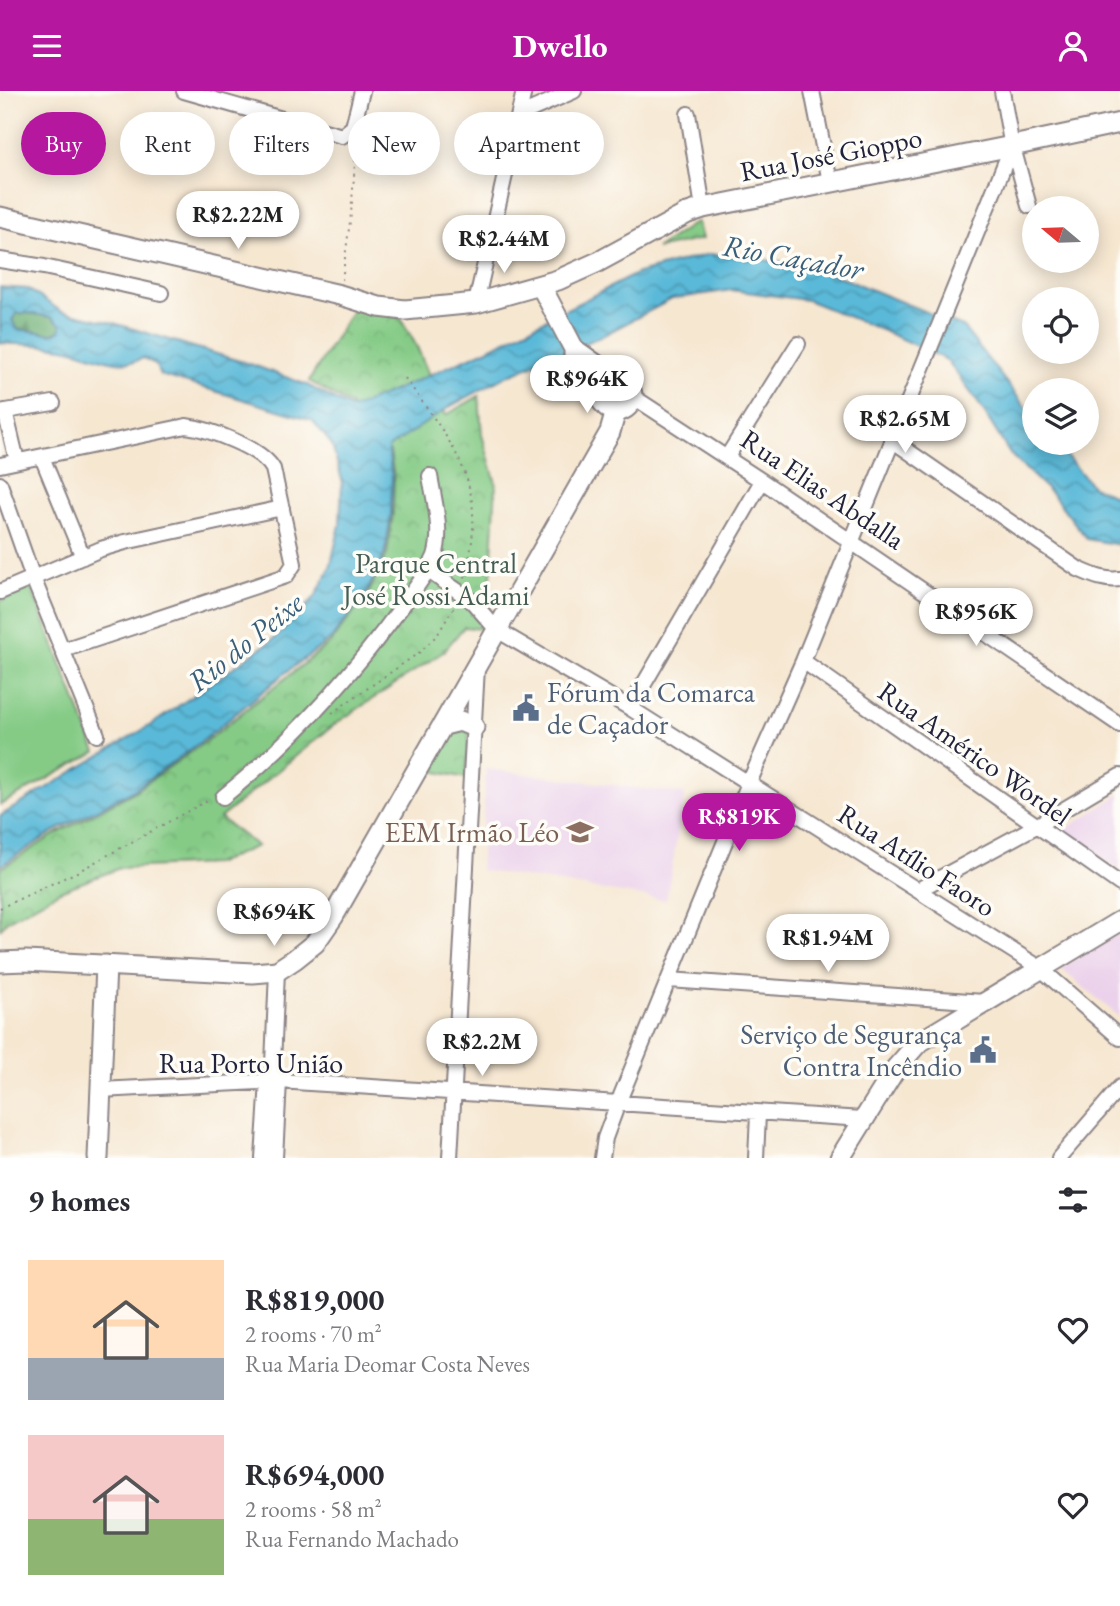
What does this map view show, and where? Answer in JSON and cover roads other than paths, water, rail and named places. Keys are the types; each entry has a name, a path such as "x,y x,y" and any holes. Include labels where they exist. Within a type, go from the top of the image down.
{"main road":[{"name":"Rua José Gioppo","path":"0,217 340,295 379,307 405,310 476,303 541,286 598,262 688,213 703,208 1120,123"},
{"path":"541,286 573,348 574,356 610,407"},
{"path":"573,348 630,387 632,396 629,405 610,407"},
{"path":"0,962 26,961 253,973 277,971 315,943 333,917 444,725 610,432 610,407 602,394 606,385 618,380"},
{"path":"444,725 460,721 474,727"},
{"path":"840,1158 906,1053 984,1002 1120,921"},
{"path":"98,1158 106,965"}],"street":[{"path":"184,91 238,98 345,134 353,127 362,91"},
{"path":"520,112 524,91"},
{"path":"526,112 574,91"},
{"path":"812,91 830,182"},
{"path":"1002,91 1012,147 1026,196"},
{"path":"688,114 703,208"},
{"path":"602,1158 605,1138 618,1103 749,783 803,661 1012,147"},
{"path":"476,303 505,175"},
{"path":"0,260 161,293"},
{"path":"727,457 798,344"},
{"name":"Rua Elias Abdalla","path":"632,396 727,457 1120,725"},
{"path":"17,461 2,412 53,403"},
{"path":"0,465 186,426 202,428 260,454 273,468 295,564 286,576 63,650"},
{"path":"892,440 1078,569 1096,577 1120,579"},
{"path":"42,457 83,557"},
{"path":"217,798 281,746 351,670 393,619 427,570 435,557 438,534 430,476"},
{"path":"630,708 762,481"},
{"path":"0,484 33,578 97,735"},
{"path":"0,592 125,542 282,508"},
{"name":"Rua Atílio Faoro","path":"427,570 479,608 497,630 630,708 1040,968 1120,1038"},
{"name":"Rua Américo Wordel","path":"803,661 1120,884"},
{"path":"450,1158 477,665"},
{"path":"918,890 1036,826 1120,776"},
{"path":"275,1158 273,1064 277,971"},
{"path":"669,980 984,1002"},
{"path":"263,1158 273,1081"},
{"name":"Rua Porto União","path":"100,1090 273,1081 863,1119"},
{"path":"1059,1158 1120,1087"},
{"path":"756,1158 758,1114"}],"water":[{"path":"709,254 811,265 963,327 1022,403 1022,455 1065,455 1093,487 1120,498 1120,545 1087,539 1053,495 1010,454 947,360 807,300 731,290 672,299 602,336 504,377 451,406 388,448 392,478 391,515 385,553 368,590 331,639 205,739 134,790 53,832 0,866 0,816 154,723 278,636 315,597 330,568 340,525 342,480 332,445 312,420 160,375 155,364 143,358 126,363 64,348 0,343 0,287 28,289 61,311 114,323 253,365 307,385 352,409 486,350 638,273","holes":["28,313 51,317 60,324 61,330 53,334 17,329 12,320 16,314"]}],"place":[{"name":"Fórum da Comarca de Caçador","path":"526,708"},
{"name":"EEM Irmão Léo","path":"580,832"},
{"name":"Serviço de Segurança Contra Incêndio","path":"983,1050"}],"water label":[{"name":"Rio Caçador","path":"793,257"},
{"name":"Rio do Peixe","path":"245,642"}],"park label":[{"name":"Parque Central José Rossi Adami","path":"436,579"}]}
